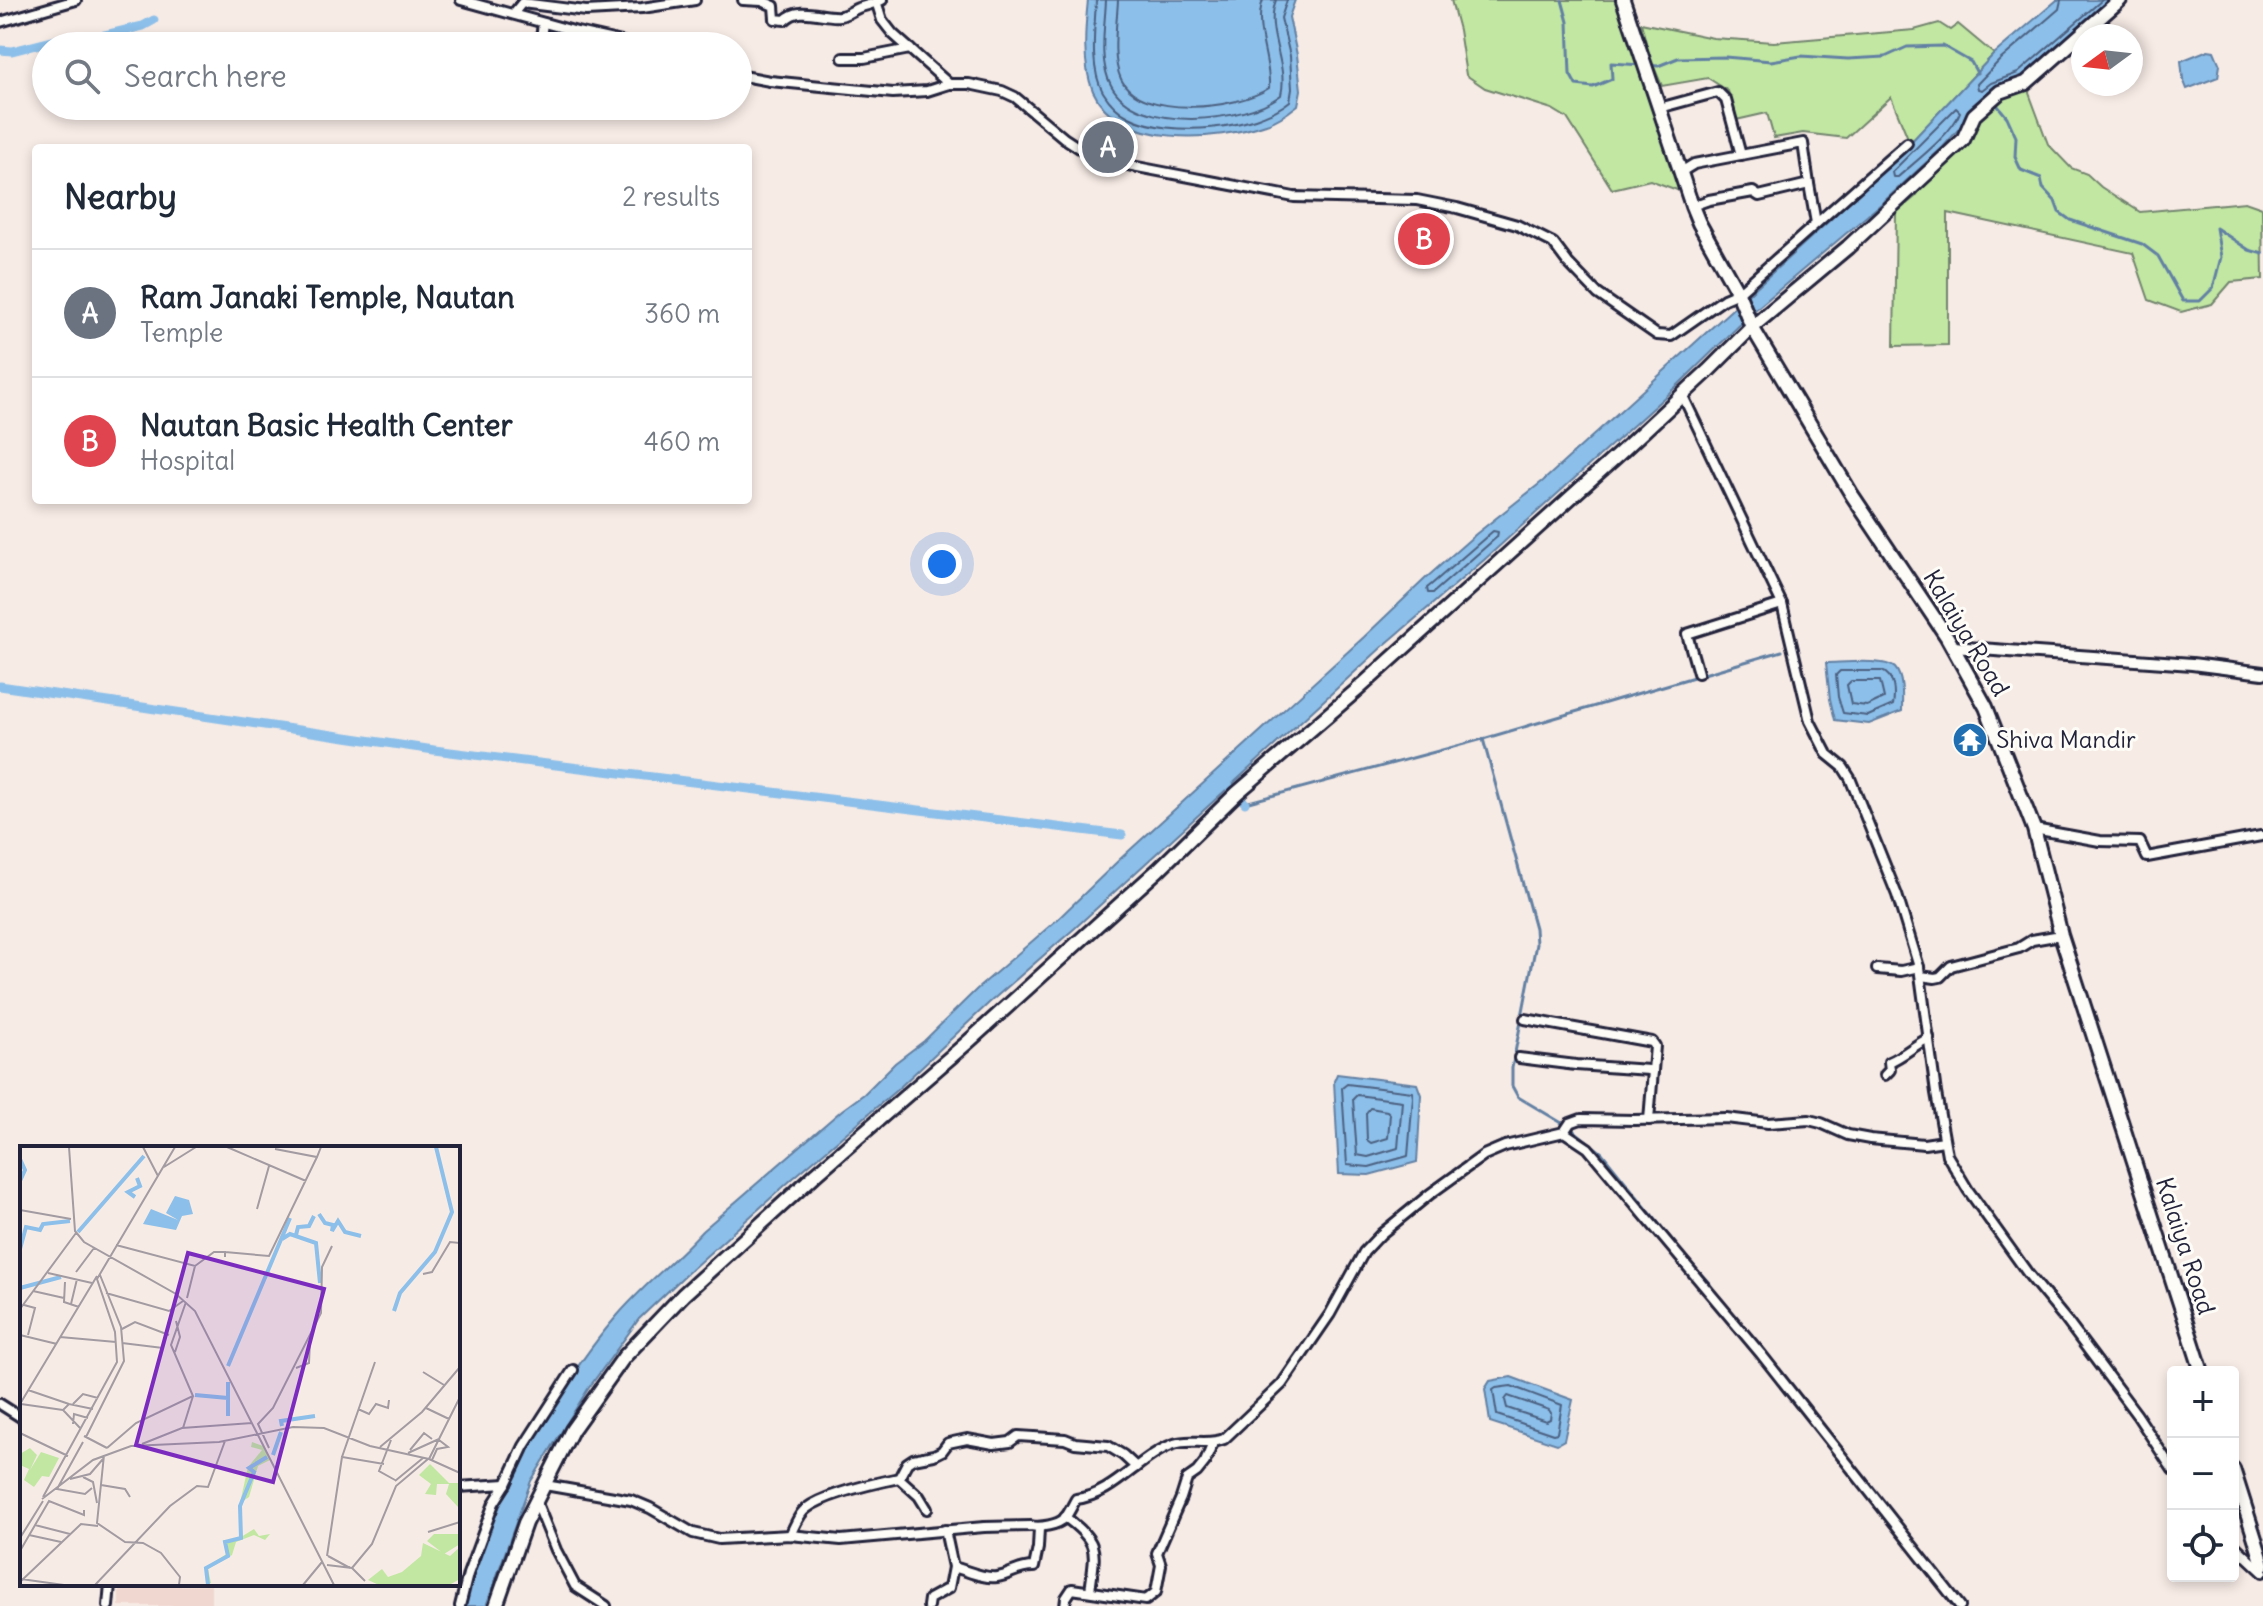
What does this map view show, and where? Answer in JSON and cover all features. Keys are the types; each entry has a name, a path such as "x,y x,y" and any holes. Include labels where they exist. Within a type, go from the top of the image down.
{"main road":[{"name":"Kalaiya Road","path":"1623,0 1699,223 1751,322 1852,495 1953,647 1986,707 2034,829 2061,935 2200,1366"},
{"path":"496,1606 525,1523 572,1430 624,1357 683,1295 817,1173 935,1072 1158,870 1237,793 1391,659 1682,394 1751,322 1848,247 1963,140 1974,115 2000,92 2026,83 2120,0"},
{"path":"2239,1488 2263,1564"}],"street":[{"path":"0,22 76,0"},
{"path":"461,0 581,32"},
{"path":"513,14 522,3 530,2 586,11 642,8 695,0"},
{"path":"743,0 762,1 774,6 775,19 785,20 789,16 811,12 845,16 874,2 893,34 949,84"},
{"path":"542,32 543,23"},
{"path":"843,58 864,58 910,49"},
{"path":"752,78 893,93 969,84 1015,97 1064,138 1101,160 1294,197 1417,200 1457,208 1517,225 1553,243 1598,294 1657,335 1671,336 1724,299 1738,293 1907,143"},
{"path":"1659,108 1718,92 1726,100 1741,155"},
{"path":"1681,172 1694,164 1803,143 1816,223"},
{"path":"1692,206 1733,195 1753,192 1759,196 1809,184"},
{"path":"1682,394 1782,604 1810,721 1827,754 1843,767 1850,778 1897,895 1920,972 1947,1155 1968,1190 2029,1275 2137,1415 2167,1461"},
{"path":"1698,673 1687,634 1782,604"},
{"path":"1953,647 2192,664 2263,673"},
{"path":"2034,829 2100,841 2140,842 2147,857 2261,836"},
{"path":"1877,969 1920,972 1935,978 1951,966 2019,948 2032,940 2061,935"},
{"path":"1525,1019 1652,1042 1655,1046 1649,1120"},
{"path":"1885,1075 1890,1070 1889,1062 1902,1057 1913,1046 1929,1038"},
{"path":"1519,1058 1653,1072"},
{"path":"545,1485 631,1500 693,1533 719,1539 790,1535 841,1540 945,1530 1039,1528 1065,1517 1076,1499 1092,1497 1177,1443 1213,1443 1224,1439 1282,1384 1330,1314 1364,1252 1381,1234 1484,1155 1505,1146 1566,1128 1581,1119 1726,1118 1768,1123 1809,1120 1848,1135 1870,1139 1924,1144 1944,1141"},
{"path":"1566,1128 1588,1148 1761,1354 1960,1606"},
{"path":"460,1606 494,1503 524,1446 573,1370"},
{"path":"0,1404 20,1417"},
{"path":"899,1478 907,1463 934,1455 948,1443 967,1439 994,1444 1010,1442 1018,1436 1108,1446 1136,1467"},
{"path":"1065,1606 1072,1589 1090,1591 1121,1602 1146,1600 1156,1592 1161,1565 1157,1553 1161,1540 1187,1479 1205,1462 1213,1443"},
{"path":"790,1535 804,1509 818,1501 899,1478"},
{"path":"899,1478 919,1496 927,1509"},
{"path":"460,1487 506,1484"},
{"path":"536,1501 575,1586 606,1606"},
{"path":"1065,1517 1081,1529 1093,1544 1090,1591"},
{"path":"953,1567 987,1578 1034,1567 1039,1528"},
{"path":"928,1606 929,1599 949,1588 953,1567 945,1530"},
{"path":"2239,1550 2263,1572"},
{"path":"108,1606 110,1586"}],"shaded area":[{"path":"119,1586 211,1586 211,1606 119,1606"}],"green space":[{"path":"1451,0 1615,0 1680,191 1650,180 1612,189 1567,118 1552,109 1485,88 1466,75"},
{"path":"1641,23 1713,38 1774,42 1914,30 1939,23 1950,30 1958,24 1994,54 1910,143 1891,97 1846,138 1803,133 1774,138 1767,113 1736,120 1728,91 1708,78 1662,86 1650,58"},
{"path":"2031,83 2029,93 2048,144 2071,168 2087,174 2101,187 2140,212 2245,202 2262,208 2263,279 2231,282 2212,304 2181,312 2149,300 2133,253 1948,213 1948,345 1894,346 1896,213 1916,196 1930,175 1964,146 1983,111 1998,99"}],"water":[{"path":"1088,0 1295,0 1289,17 1301,90 1298,105 1270,123 1222,134 1171,136 1124,123 1106,110 1090,81 1085,46"},
{"path":"2057,0 2114,0 2087,24 2071,24 2071,38 2023,80 1969,113 1943,147 1881,204 1755,310 1679,384 1484,560 1381,648 900,1087 791,1180 639,1319 588,1389 531,1481 486,1606 464,1606 489,1531 529,1447 579,1365 637,1295 702,1231 924,1041 1426,578 1543,481 1829,221 1910,143 1994,54"},
{"path":"2208,50 2214,51 2220,65 2218,77 2187,89 2181,61"},
{"path":"1873,662 1895,668 1901,683 1902,711 1869,724 1835,720 1826,663"},
{"path":"1337,1074 1417,1084 1421,1095 1417,1162 1369,1175 1339,1174 1334,1081"},
{"path":"1511,1377 1573,1400 1564,1440 1557,1444 1490,1422 1485,1389 1490,1381"}],"waterway":[{"path":"1562,0 1568,22 1570,74 1576,85 1593,87 1612,79 1611,63 1641,65"},
{"path":"118,32 154,20"},
{"path":"0,50 12,51 32,46"},
{"path":"1648,65 1658,66 1678,58 1725,57 1771,61 1801,56 1848,59 1885,57 1907,47 1943,46 1971,62 1977,73"},
{"path":"1993,100 2007,117 2016,137 2015,157 2021,170 2041,178 2043,188 2055,201 2059,212 2070,220 2142,244 2158,256 2183,301 2200,301 2213,288 2221,257 2216,228 2249,250 2263,254"},
{"path":"1245,803 1483,739 1782,651"},
{"path":"0,686 434,750 1122,835"},
{"path":"1483,739 1535,928 1536,944 1512,1068 1512,1086 1518,1097 1572,1129 1602,1153 1710,1284"},
{"path":"1225,783 1245,803"}],"place":[{"name":"Ram Janaki Temple, Nautan","path":"1108,147"},
{"name":"Nautan Basic Health Center","path":"1424,239"},
{"name":"Shiva Mandir","path":"1970,740"}]}
